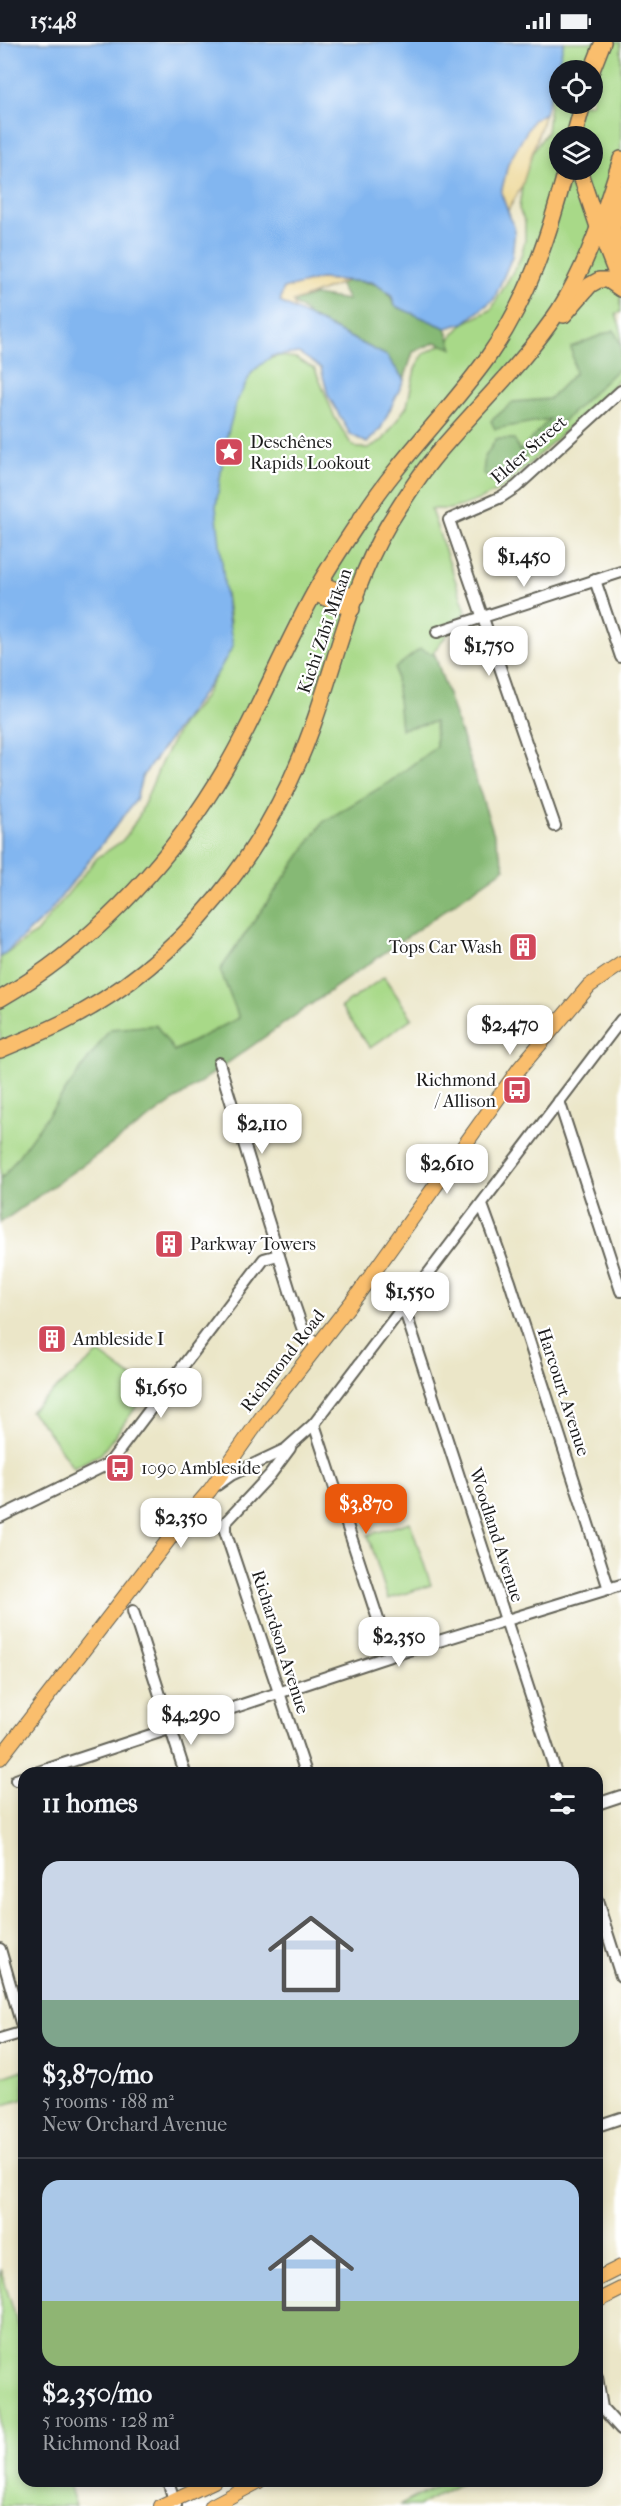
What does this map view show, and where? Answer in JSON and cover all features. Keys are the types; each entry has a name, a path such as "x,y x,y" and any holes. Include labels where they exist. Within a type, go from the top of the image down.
{"highway":[{"path":"596,60 603,42"},
{"name":"Kichi Zībī Mīkan","path":"0,1050 63,1023 124,985 176,941 224,891 256,845 292,778 354,604 380,540 408,493 436,455 525,356 561,306 598,227 621,159"},
{"name":"Kichi Zībī Mīkan","path":"0,999 78,944 124,901 175,844 218,782 317,588 388,478 479,369 509,324 544,248 563,180"},
{"path":"582,180 621,288"},
{"path":"621,193 614,220 613,236 621,280"},
{"path":"525,356 590,285 599,280 608,280 621,288"},
{"path":"317,588 326,586 354,604"}],"main road":[{"name":"Richmond Road","path":"0,1758 180,1525 210,1490 358,1294 519,1069 589,986 621,964"},
{"path":"603,2276 621,2267"},
{"path":"603,2298 621,2289"},
{"path":"170,2504 203,2487"},
{"path":"212,2506 248,2487"}],"street":[{"name":"Elder Street","path":"482,617 449,520 501,497 516,487 621,391"},
{"path":"437,633 621,572"},
{"path":"595,580 621,657"},
{"path":"482,617 555,826"},
{"path":"210,1490 231,1474 286,1449 314,1424 621,1020"},
{"path":"219,1063 303,1330 317,1346"},
{"path":"559,1101 621,1291"},
{"name":"Harcourt Avenue","path":"482,1205 510,1282 609,1589"},
{"path":"0,1517 111,1461 264,1259 278,1255"},
{"name":"Woodland Avenue","path":"404,1308 554,1767"},
{"path":"314,1424 390,1656"},
{"name":"Richardson Avenue","path":"296,1441 270,1476 225,1523 225,1531 304,1767"},
{"path":"69,1767 171,1729 390,1656 621,1585"},
{"path":"133,1611 183,1767"},
{"path":"603,1802 621,1796"},
{"path":"603,1920 621,1976"},
{"path":"0,1949 18,2011"},
{"path":"0,2039 18,2034"},
{"path":"603,2124 621,2118"},
{"path":"603,2408 621,2429"},
{"path":"169,2487 170,2504"}],"green space":[{"path":"563,42 621,42 621,312 616,314 621,329 621,378 508,484 488,496 465,505 431,510 466,611 434,651 436,747 388,783 239,1018 174,1051 0,1178 0,958 36,933 97,858 127,835 139,816 162,761 181,725 203,699 221,666 230,623 226,594 220,576 213,471 241,384 265,360 279,356 296,358 315,369 335,418 351,444 357,448 368,448 383,440 407,406 415,369 421,358 425,353 447,342 464,323 491,310 520,259 525,241 525,222 519,209 523,179 532,153 547,132 549,114 603,114 603,60 558,60"},
{"path":"347,281 376,285 387,292 395,306 446,328 453,349 436,342 413,352 404,380 387,356 311,317 293,302 314,295 348,300 339,284"},
{"path":"614,330 621,346 621,366 527,456 494,483 483,473 485,457 496,439 514,439 520,451 550,419 495,429 491,421 513,402 549,399 575,373 571,347"},
{"path":"420,649 435,655 505,868 0,1223 0,1178 4,1176 110,1029 156,1025 174,1051 239,1018 220,970 323,822 388,783 436,747 435,722 401,729 395,668"},
{"path":"384,977 412,1018 370,1048 341,1007"},
{"path":"99,1353 149,1390 101,1454 73,1468 45,1427 30,1411"},
{"path":"410,1522 431,1585 388,1599 368,1535"},
{"path":"18,2072 18,2101 0,2106 0,2078"},
{"path":"0,2268 18,2324 18,2487 70,2487 76,2506 0,2506"},
{"path":"435,2487 454,2487 418,2506 399,2506"}],"sand":[{"path":"545,113 522,186 507,212 501,193 508,163 533,120"},
{"path":"320,279 347,281 293,302 296,311 280,302 283,289"}],"water":[{"path":"0,42 564,42 559,60 549,60 549,98 545,113 533,120 508,164 501,193 515,230 512,257 494,299 464,323 446,328 395,306 391,294 372,282 320,279 283,289 280,302 387,356 404,380 381,428 367,443 350,434 328,395 321,368 299,353 272,356 252,372 236,403 225,444 216,507 233,646 218,672 142,777 136,800 47,915 0,958"}],"place":[{"name":"Deschênes Rapids Lookout","path":"229,452"},
{"name":"Tops Car Wash","path":"523,947"},
{"name":"Richmond / Allison","path":"517,1090"},
{"name":"Parkway Towers","path":"169,1244"},
{"name":"Ambleside I","path":"52,1339"},
{"name":"1090 Ambleside","path":"120,1468"}]}
